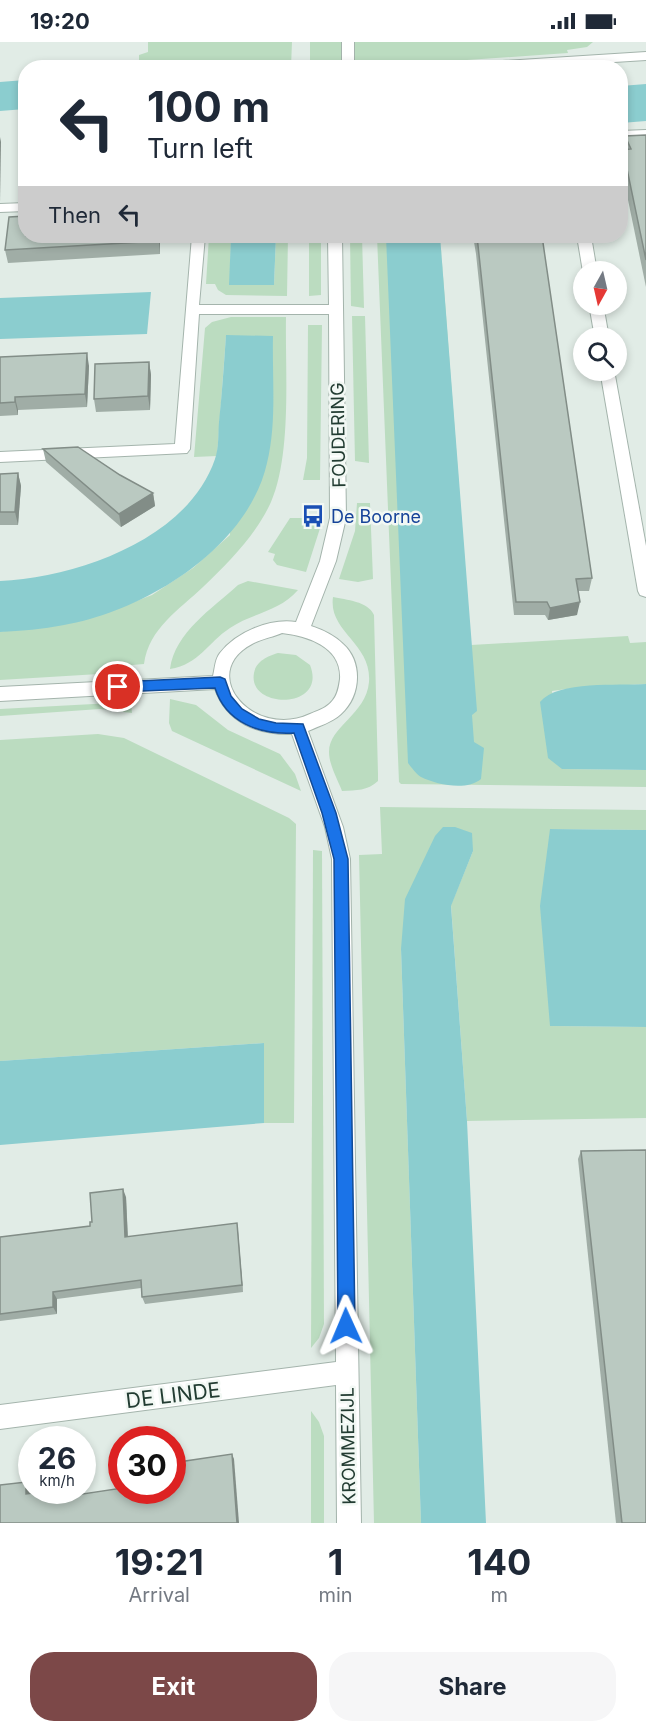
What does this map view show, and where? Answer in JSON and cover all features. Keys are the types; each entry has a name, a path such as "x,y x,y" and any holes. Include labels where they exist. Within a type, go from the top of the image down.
{"street":[{"path":"348,42 348,60"},
{"path":"613,42 620,57"},
{"path":"575,60 646,56"},
{"path":"628,135 646,134"},
{"path":"0,208 18,207"},
{"path":"0,457 182,449 197,243"},
{"name":"FOUDERING","path":"302,628 328,561 338,518 335,243"},
{"path":"585,243 588,261"},
{"path":"192,310 336,309"},
{"path":"609,381 646,591"},
{"path":"282,627 302,628 321,635 337,646 346,661 350,678 346,694 335,709 319,721 298,727 276,729 255,723 238,713 225,699 220,682 222,666 230,650 244,638 262,630 282,627"},
{"path":"0,694 220,682"},
{"name":"KROMMEZIJL","path":"298,727 334,827 341,859 349,1523"},
{"name":"DE LINDE","path":"0,1417 347,1372"}],"green space":[{"path":"148,42 292,42 291,60 139,60 139,55 148,52"},
{"path":"310,42 343,42 343,60 310,60"},
{"path":"353,42 593,42 587,47 567,50 568,53 468,60 353,60"},
{"path":"209,243 231,243 230,285 274,285 276,243 288,243 287,296 226,295 218,290 215,284 206,284"},
{"path":"309,243 321,243 321,295 309,296"},
{"path":"350,243 362,243 364,308 351,306"},
{"path":"377,243 403,243 466,645 441,243 471,645 628,636 630,643 646,642 646,684 552,691 562,769 646,770 646,787 401,784 399,782"},
{"path":"352,316 365,316 369,463 355,461"},
{"path":"231,317 286,317 286,411 282,460 271,502 258,526 222,568 166,621 152,640 144,664 132,665 132,672 0,680 0,632 110,611 152,595 193,568 230,535 226,336 217,456 194,457 205,328 212,322"},
{"path":"308,325 322,325 320,480 303,480 307,458"},
{"path":"357,503 370,503 373,579 358,582 339,579 355,531"},
{"path":"290,518 320,518 322,522 306,572 277,565 273,560 275,554 268,552"},
{"path":"248,581 298,590 274,608 230,628 189,663 170,669 173,656 187,632 206,612 238,585"},
{"path":"333,597 362,604 374,615 378,781 370,787 357,790 342,791 332,767 329,752 335,735 355,712 366,693 369,682 368,669 358,647 337,620 333,609"},
{"path":"278,653 296,655 310,665 312,680 308,690 298,697 286,700 273,699 262,694 255,685 254,673 257,665 267,657"},
{"path":"170,699 196,705 228,730 280,754 295,774 301,791 172,731 169,723"},
{"path":"131,702 132,713 100,709 0,716 0,709"},
{"path":"98,734 124,738 289,818 296,824 294,1123 264,1123 264,1043 0,1061 0,740"},
{"path":"380,807 646,810 646,830 550,829 550,1026 646,1027 646,1118 467,1121 451,905 473,851 401,949 421,1523 374,1523 359,855 382,854"},
{"path":"313,850 322,851 324,1324 319,1338 311,1348"},
{"path":"311,1411 319,1422 324,1436 324,1523 311,1523"}],"water":[{"path":"18,81 18,110 0,111 0,82"},
{"path":"646,84 646,121 628,122 628,85"},
{"path":"231,243 276,243 274,285 229,285"},
{"path":"386,243 441,243 477,711 472,715 474,742 484,748 481,779 468,785 452,786 428,780 417,774 408,763"},
{"path":"151,292 147,334 0,339 0,298"},
{"path":"226,335 273,336 273,416 270,448 256,494 239,522 216,548 189,571 127,606 95,618 64,625 0,632 0,581 63,572 95,562 127,548 156,532 181,511 201,487 217,450"},
{"path":"646,684 646,770 562,769 548,758 540,702 549,695 574,687"},
{"path":"443,827 455,827 472,833 473,851 451,906 467,1121 486,1523 421,1523 401,949 405,899 435,836"},
{"path":"550,829 646,830 646,1027 550,1026 540,906"},
{"path":"264,1043 264,1123 0,1145 0,1061"}],"building":[{"path":"646,135 646,260 628,174 628,149 631,149 628,136"},
{"path":"18,216 18,243 125,243 5,250 9,217"},
{"path":"478,243 543,243 592,578 576,579 580,602 550,608 547,602 516,602"},
{"path":"87,353 85,394 15,397 15,402 0,403 0,357"},
{"path":"149,362 148,396 94,399 95,364"},
{"path":"78,447 120,475 153,493 119,514 43,449"},
{"path":"18,473 15,512 0,512 0,474"},
{"path":"646,1150 646,1523 622,1523 581,1151"},
{"path":"123,1189 125,1237 237,1223 242,1285 142,1297 141,1280 53,1292 53,1307 0,1314 0,1237 90,1226 92,1222 90,1193"},
{"path":"232,1454 237,1523 0,1523 0,1485 18,1483 18,1504 96,1504 96,1492 108,1490 108,1504 186,1504 186,1461"}],"place":[{"name":"De Boorne","path":"313,516"}],"route":[{"path":"118,687 220,682 225,699 238,713 255,723 276,729 298,727 334,827 341,859 346,1326"}]}
